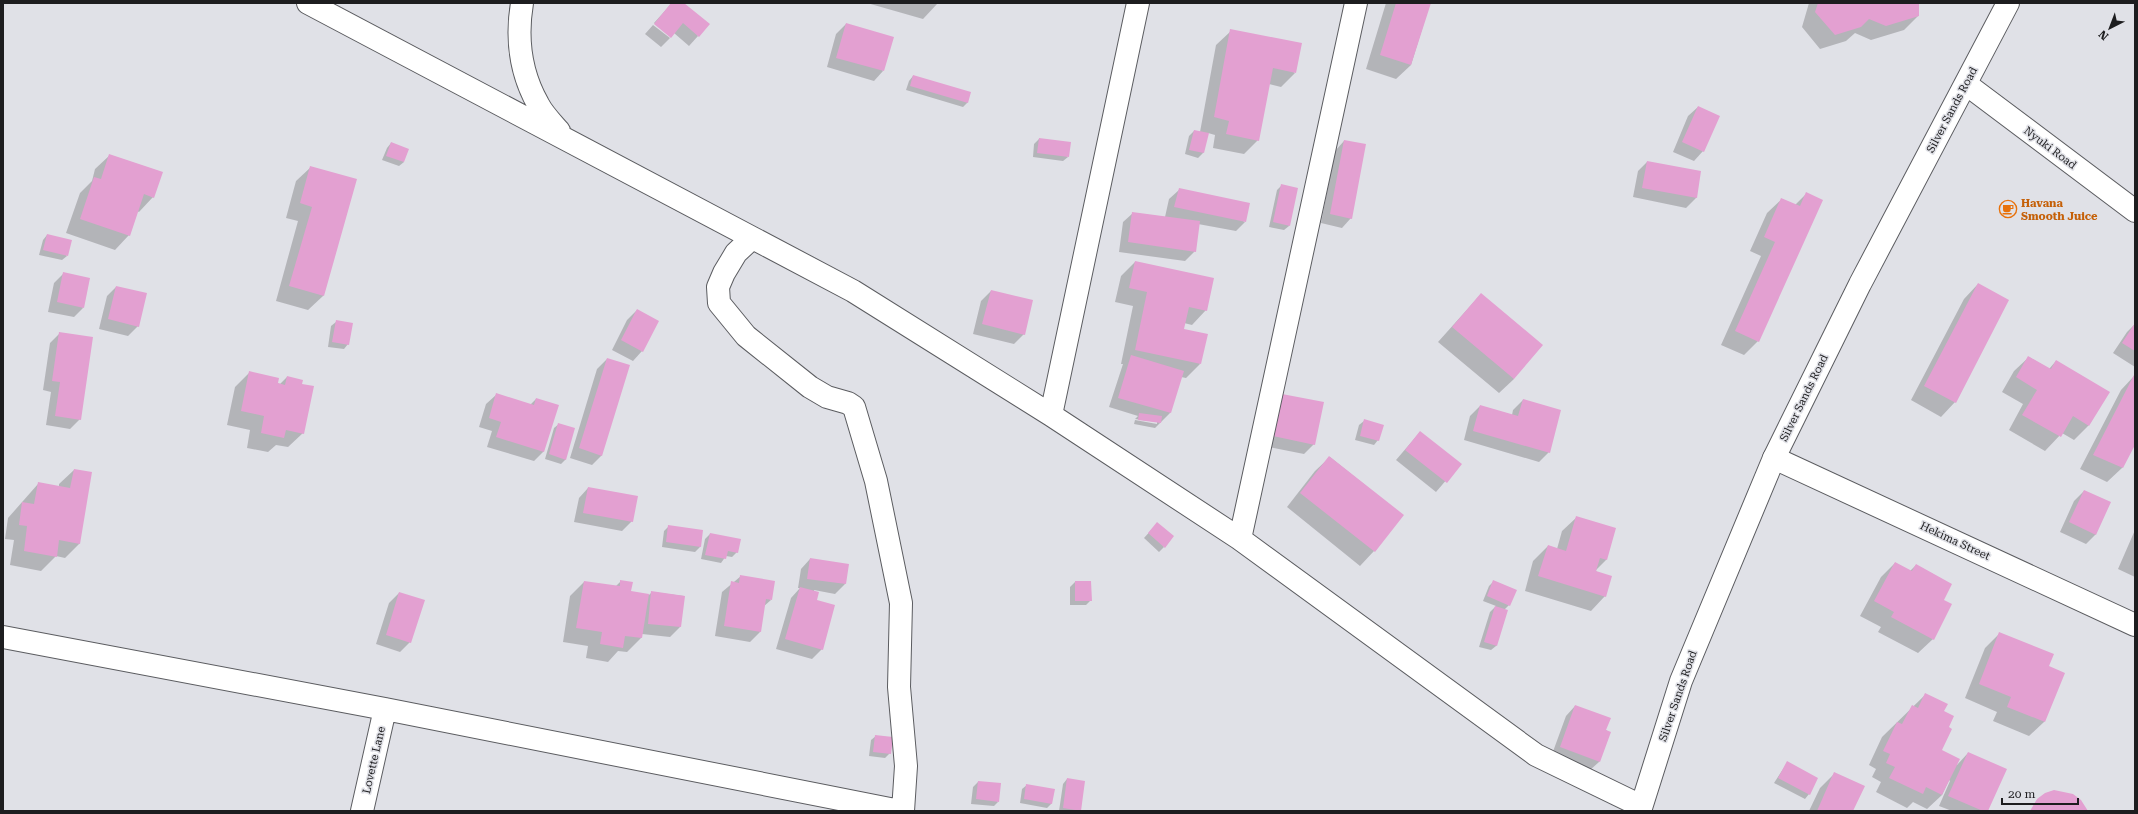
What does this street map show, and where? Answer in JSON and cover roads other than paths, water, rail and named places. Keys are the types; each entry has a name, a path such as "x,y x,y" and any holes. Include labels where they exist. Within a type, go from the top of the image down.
{"street":[{"path":"308,3 853,291 1051,415 1240,539 1536,755 1641,809"},
{"path":"522,3 518,28 523,68 538,105 563,137"},
{"path":"1051,415 1138,3"},
{"path":"1240,539 1356,3"},
{"name":"Silver Sands Road","path":"1641,809 1681,681 1774,458 1860,284 2008,3"},
{"name":"Nyuki Road","path":"1966,84 2135,211"},
{"path":"752,238 736,253 724,273 718,287 719,303 746,336 810,387 827,397 848,403 854,407 876,481 901,603 899,687 906,766 903,811"},
{"name":"Hekima Street","path":"1774,458 2135,625"},
{"path":"3,637 385,709 900,811"},
{"name":"Lovette Lane","path":"362,811 385,709"}],"place":[{"name":"Havana Smooth Juice","path":"2008,209"}]}
